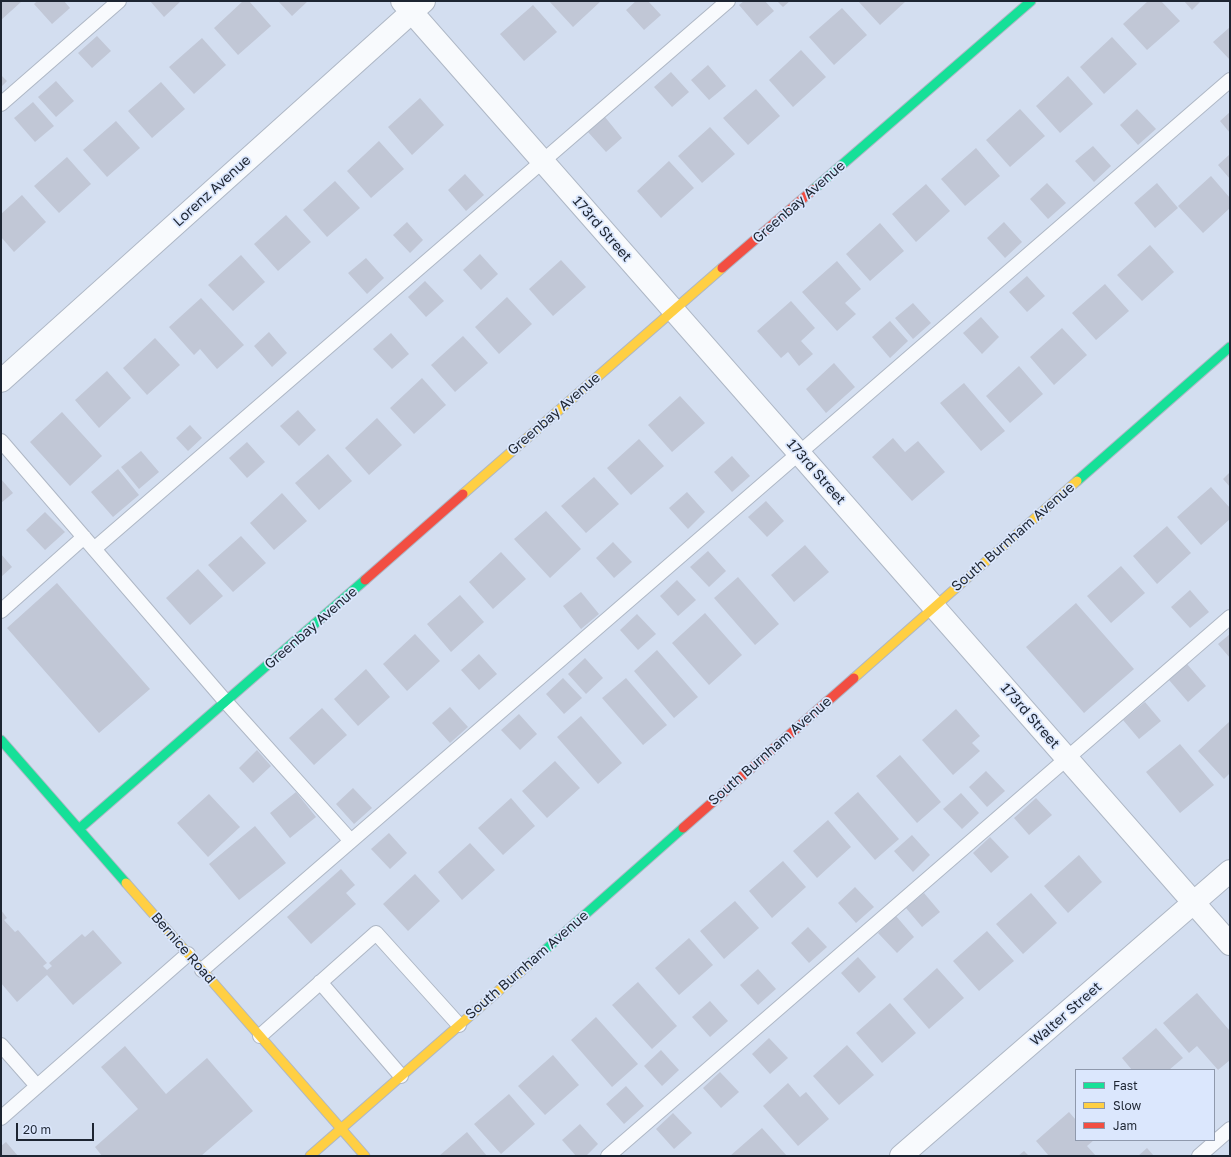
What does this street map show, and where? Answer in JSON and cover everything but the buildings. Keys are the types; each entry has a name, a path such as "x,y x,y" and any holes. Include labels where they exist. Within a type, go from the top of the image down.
{"street":[{"name":"Greenbay Avenue","path":"79,829 1031,1"},
{"name":"173rd Street","path":"413,5 543,162 1230,944"},
{"name":"Lorenz Avenue","path":"1,381 413,5"},
{"name":"South Burnham Avenue","path":"310,1156 1230,347"},
{"name":"Bernice Road","path":"1,740 365,1156"},
{"name":"Walter Street","path":"901,1156 1230,871"}],"lane":[{"path":"1,104 119,1"},
{"path":"94,549 728,1"},
{"path":"202,970 1230,80"},
{"path":"1,441 226,702 351,841"},
{"path":"1,611 84,538"},
{"path":"608,1156 623,1151 1230,617"},
{"path":"260,1036 376,934 459,1025"},
{"path":"1,1118 188,954"},
{"path":"320,982 401,1076"},
{"path":"1,1045 37,1086"},
{"path":"1200,1156 1230,1130"}],"traffic: fast":[{"path":"814,189 1031,1"},
{"path":"1077,481 1230,347"},
{"path":"79,829 365,580"},
{"path":"1,740 126,883"},
{"path":"528,965 683,828"}],"traffic: slow":[{"path":"463,494 722,268"},
{"path":"854,678 1077,481"},
{"path":"126,883 365,1156"},
{"path":"310,1156 528,965"}],"traffic: jam":[{"path":"722,268 814,189"},
{"path":"365,580 463,494"},
{"path":"683,828 854,678"}]}
